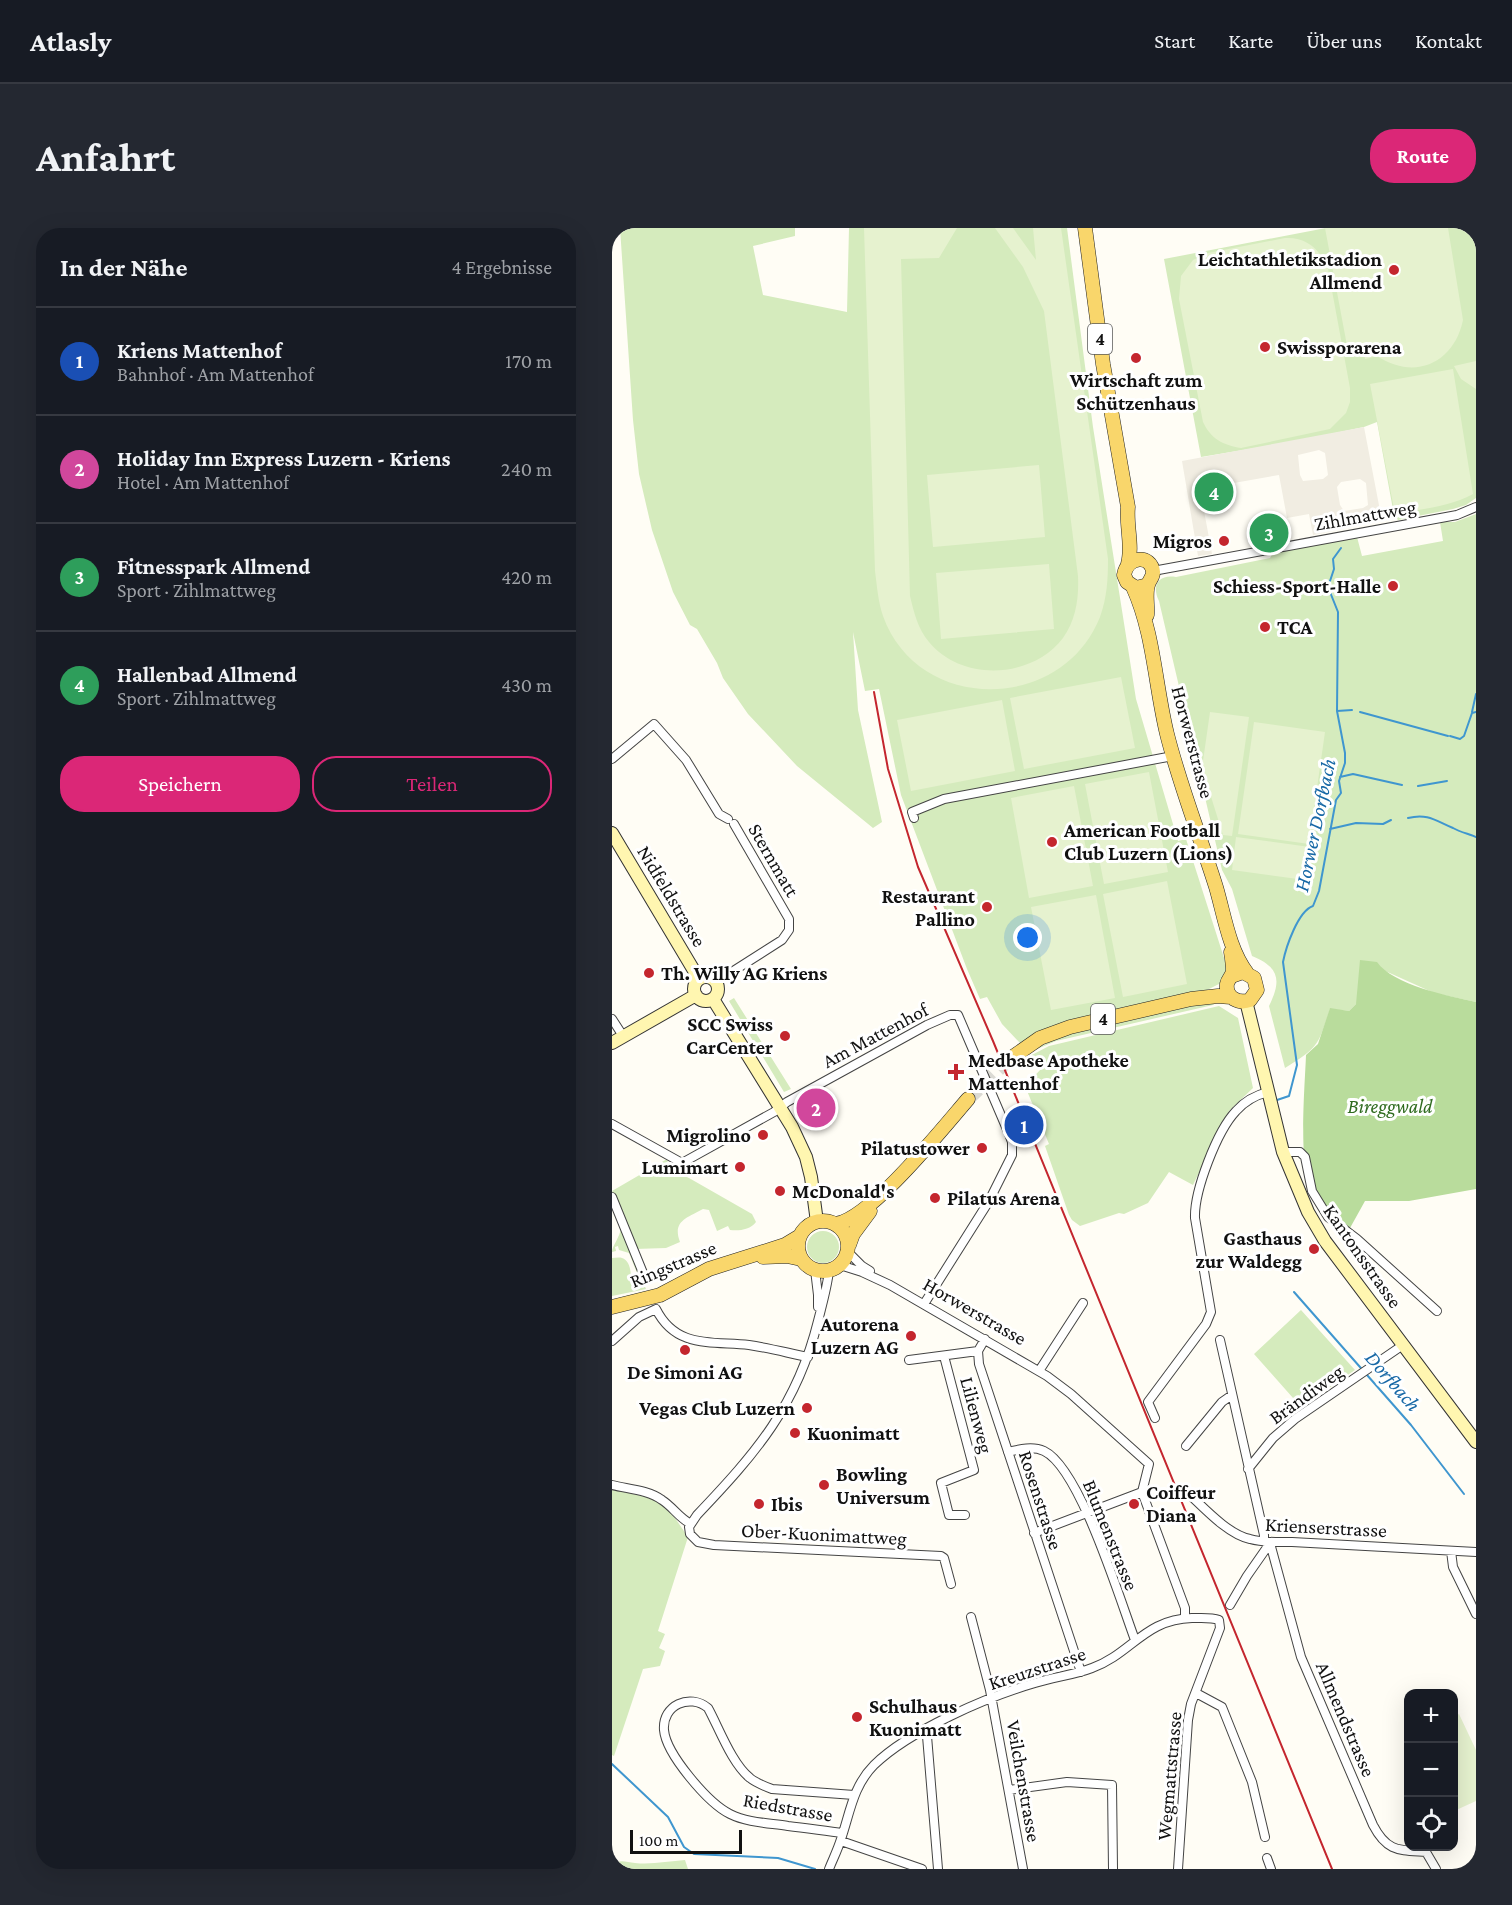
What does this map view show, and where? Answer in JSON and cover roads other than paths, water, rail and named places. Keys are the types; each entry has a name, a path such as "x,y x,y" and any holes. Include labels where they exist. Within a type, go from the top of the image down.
{"main road":[{"name":"4","path":"1085,228 1103,364 1128,507 1135,524 1139,549 1148,566"},
{"name":"4","path":"1128,507 1127,525 1131,549 1128,564"},
{"path":"1134,560 1148,566 1152,578 1148,585 1141,588 1133,587 1125,579 1124,571 1134,560"},
{"name":"Horwerstrasse","path":"1148,585 1147,622 1160,704 1173,756 1211,870 1230,938 1247,973"},
{"name":"Horwerstrasse","path":"1133,587 1147,622"},
{"name":"Horwerstrasse","path":"1230,938 1230,979"},
{"path":"1239,972 1247,973 1254,978 1257,985 1256,994 1246,1001 1238,1001 1231,997 1227,988 1230,979 1239,972"},
{"name":"4","path":"1191,999 1216,989 1230,979"},
{"name":"4","path":"1007,1060 1033,1042 1059,1030 1191,999 1231,997"},
{"path":"849,1248 845,1233 836,1224 826,1221 808,1226 800,1236 798,1250 801,1259 828,1269 849,1248 856,1229 878,1198 968,1099"},
{"path":"836,1224 853,1218 878,1198"},
{"name":"Ringstrasse","path":"612,1307 660,1295 709,1269 785,1245 800,1236"},
{"name":"Ringstrasse","path":"749,1256 787,1256 801,1259"}],"street":[{"name":"Zihlmattweg","path":"1148,566 1457,515 1476,507"},
{"name":"Sternmatt","path":"612,759 654,724 686,760 719,814 730,821 789,919 790,925 783,940 716,982"},
{"path":"914,818 912,812 944,799 1173,756"},
{"name":"Nidfeldstrasse","path":"612,833 699,980"},
{"path":"708,977 716,982 718,991 712,999 703,1000 696,995 694,987 699,980 708,977"},
{"path":"612,1019 617,1040 696,995"},
{"path":"712,999 792,1127 806,1157 817,1222"},
{"name":"Kantonsstrasse","path":"1246,1001 1283,1152 1308,1212 1325,1241 1476,1442"},
{"name":"Am Mattenhof","path":"779,1108 927,1025 958,1015 1013,1148 1012,1155 989,1201 924,1304"},
{"path":"1155,1418 1148,1402 1206,1324 1211,1312 1194,1206 1211,1155 1228,1120 1237,1110 1258,1095 1270,1100"},
{"path":"612,1124 682,1163 779,1108"},
{"path":"1283,1152 1300,1152 1305,1157 1312,1191 1328,1217 1357,1239 1437,1311"},
{"path":"612,1197 643,1274"},
{"name":"Horwerstrasse","path":"849,1248 862,1266 1039,1371 1071,1394 1149,1464 1142,1492"},
{"path":"816,1328 818,1294 828,1269"},
{"path":"612,1485 658,1497 668,1504 678,1516 691,1524 769,1433 789,1401 808,1357 828,1269"},
{"name":"Horwerstrasse","path":"828,1269 862,1272 890,1284"},
{"name":"Horwerstrasse","path":"1039,1371 1083,1303"},
{"path":"612,1341 644,1314 656,1309 670,1329 692,1340 755,1346 808,1357"},
{"path":"909,1360 978,1352 985,1339"},
{"name":"Allmendstrasse","path":"1220,1340 1264,1535 1301,1657 1373,1825 1385,1843 1403,1851 1426,1852 1436,1869"},
{"name":"Brändiweg","path":"1248,1469 1283,1429 1403,1345"},
{"name":"Rosenstrasse","path":"978,1352 1034,1533 1081,1672"},
{"name":"Lilienweg","path":"944,1356 974,1470 940,1483 950,1515 965,1515"},
{"path":"1186,1446 1222,1402 1232,1395"},
{"name":"Blumenstrasse","path":"1008,1452 1032,1448 1049,1454 1071,1480 1088,1513 1135,1640"},
{"path":"1034,1533 1142,1492 1185,1608 1185,1618"},
{"name":"Krienserstrasse","path":"1189,1494 1236,1534 1248,1539 1267,1542 1476,1552"},
{"name":"Ober-Kuonimattweg","path":"691,1524 690,1534 693,1539 705,1544 941,1556 944,1558 951,1584"},
{"path":"1230,1605 1267,1542"},
{"path":"1451,1551 1453,1568 1476,1614"},
{"name":"Veilchenstrasse","path":"971,1617 992,1699 1023,1869"},
{"name":"Kreuzstrasse","path":"829,1869 842,1837 854,1796 865,1775 896,1748 925,1730 992,1699 1031,1684 1081,1672 1105,1662 1160,1624 1185,1618 1219,1620"},
{"name":"Wegmattstrasse","path":"1178,1869 1188,1720 1220,1629 1219,1620"},
{"path":"1196,1693 1222,1707 1252,1782 1266,1837"},
{"name":"Riedstrasse","path":"842,1837 748,1820 731,1815 717,1806 702,1793 669,1745 664,1732 666,1717 675,1705 680,1703 694,1701 702,1703 708,1708 741,1768 759,1784 772,1789 854,1796"},
{"path":"925,1730 938,1869"},
{"path":"1009,1790 1067,1782 1112,1785 1113,1869"},
{"path":"842,1837 922,1869"},
{"path":"1268,1858 1271,1869"}],"waterway":[{"name":"Horwer Dorfbach","path":"1274,1101 1289,1096 1297,1065 1283,962 1298,922 1302,915 1313,906 1319,891 1336,800 1341,793 1339,781 1345,763 1337,711 1338,612 1328,587 1334,569 1333,559 1341,548"},
{"path":"1472,712 1476,694"},
{"name":"Horwer Dorfbach","path":"1337,711 1352,710"},
{"name":"Horwer Dorfbach","path":"1360,712 1448,736"},
{"name":"Horwer Dorfbach","path":"1450,736 1460,739 1464,736 1472,713 1476,712"},
{"path":"1340,777 1353,774 1402,785"},
{"path":"1418,786 1447,781"},
{"path":"1408,818 1421,816 1432,818 1476,837"},
{"path":"1330,829 1356,823 1383,824 1391,820"},
{"name":"Dorfbach","path":"1294,1292 1411,1425 1464,1494"},
{"path":"612,1764 668,1817 684,1847 694,1854 778,1858 815,1869"}],"tunnel":[{"path":"968,1099 1007,1061"}],"railway":[{"path":"874,692 888,769 918,867 993,1041 1332,1869"}],"place":[{"name":"Leichtathletikstadion Allmend","path":"1394,270"},
{"name":"Swissporarena","path":"1265,347"},
{"name":"Wirtschaft zum Schützenhaus","path":"1136,358"},
{"name":"Hallenbad Allmend","path":"1214,492"},
{"name":"Fitnesspark Allmend","path":"1269,533"},
{"name":"Migros","path":"1224,541"},
{"name":"Schiess-Sport-Halle","path":"1393,586"},
{"name":"TCA","path":"1265,627"},
{"name":"American Football Club Luzern (Lions)","path":"1052,842"},
{"name":"Restaurant Pallino","path":"987,907"},
{"name":"Th. Willy AG Kriens","path":"649,973"},
{"name":"SCC Swiss CarCenter","path":"785,1036"},
{"name":"Medbase Apotheke Mattenhof","path":"956,1072"},
{"name":"Holiday Inn Express Luzern - Kriens","path":"816,1108"},
{"name":"Kriens Mattenhof","path":"1024,1125"},
{"name":"Migrolino","path":"763,1135"},
{"name":"Pilatustower","path":"982,1148"},
{"name":"Lumimart","path":"740,1167"},
{"name":"McDonald's","path":"780,1191"},
{"name":"Pilatus Arena","path":"935,1198"},
{"name":"Gasthaus zur Waldegg","path":"1314,1249"},
{"name":"Autorena Luzern AG","path":"911,1336"},
{"name":"De Simoni AG","path":"685,1350"},
{"name":"Vegas Club Luzern","path":"807,1408"},
{"name":"Kuonimatt","path":"795,1433"},
{"name":"Bowling Universum","path":"824,1485"},
{"name":"Ibis","path":"759,1504"},
{"name":"Coiffeur Diana","path":"1134,1504"},
{"name":"Schulhaus Kuonimatt","path":"857,1717"}],"park label":[{"name":"Bireggwald","path":"1390,1106"}]}
